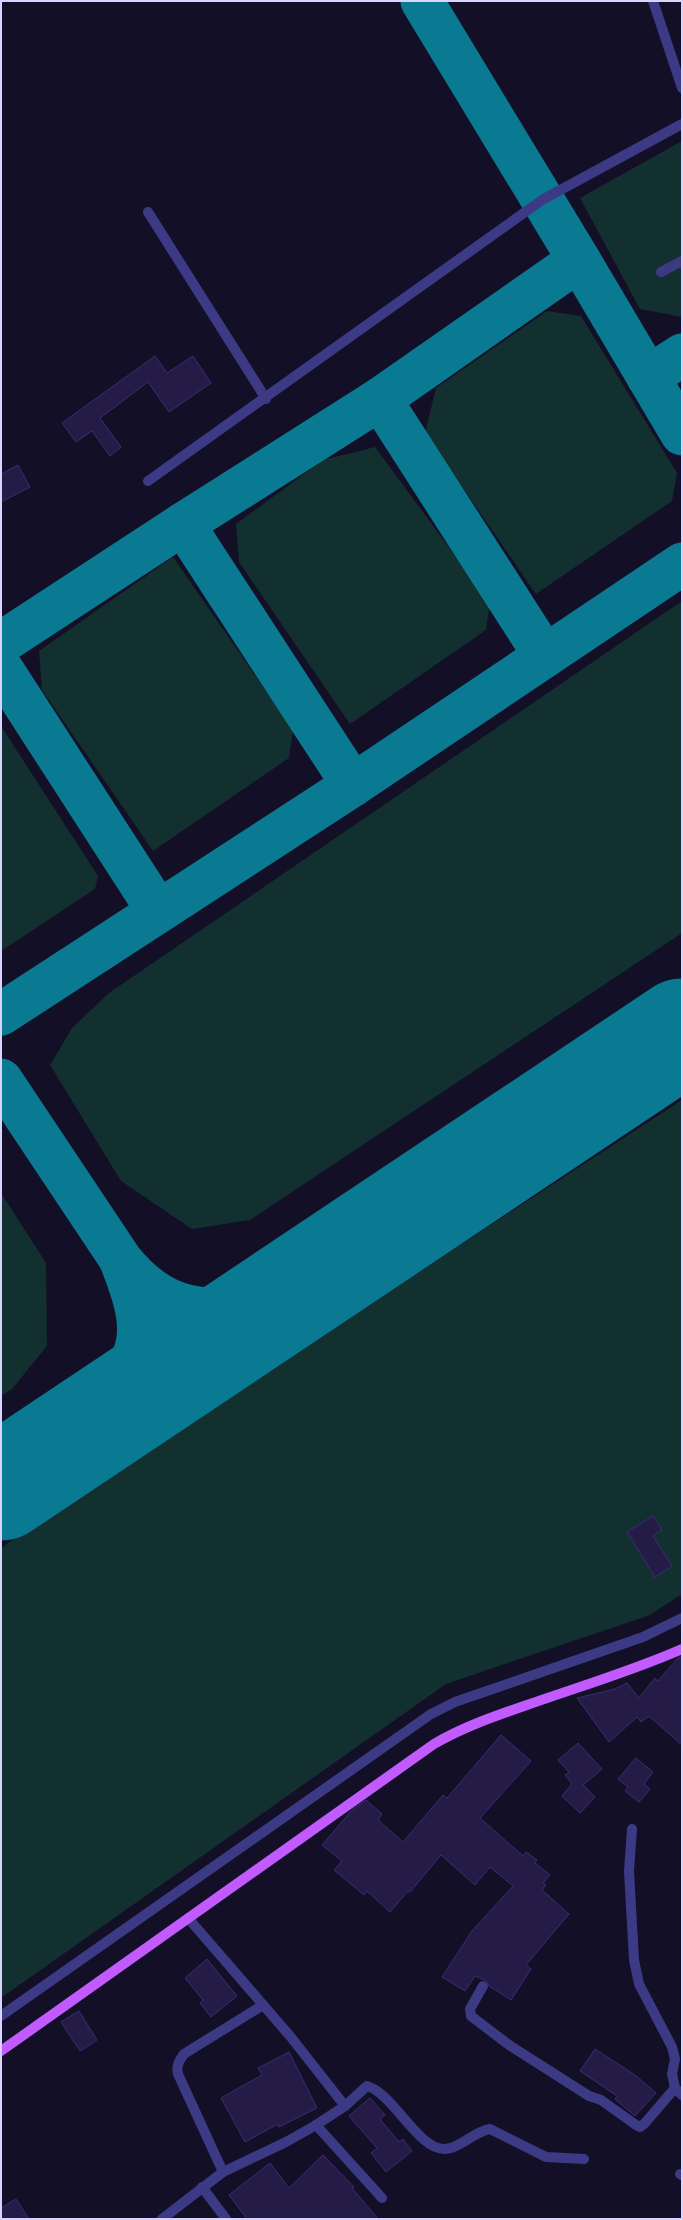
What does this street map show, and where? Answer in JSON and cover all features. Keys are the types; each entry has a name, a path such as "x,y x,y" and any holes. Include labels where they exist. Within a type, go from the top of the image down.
{"main road":[{"path":"1,2051 381,1780 454,1732 682,1649"}],"street":[{"path":"653,1 682,88"},
{"path":"148,481 266,399 542,200 682,124"},
{"path":"148,212 266,399"},
{"path":"661,272 682,261"},
{"path":"1,2016 431,1714 455,1702 643,1637 682,1618"},
{"path":"483,1986 470,2009 471,2016 509,2045 589,2096 601,2100 636,2125 640,2127 679,2091 672,2074 675,2059 672,2046 639,1984 634,1960 629,1871 632,1829"},
{"path":"188,1918 290,2036 345,2106"},
{"path":"223,2172 177,2069 184,2054 263,2005"},
{"path":"162,2219 223,2172 279,2146 316,2125 345,2106 367,2086 379,2092 425,2140 438,2148 451,2148 480,2132 490,2129 546,2157 584,2159"},
{"path":"316,2125 382,2198"},
{"path":"202,2187 226,2219"}],"green space":[{"path":"682,141 682,317 640,309 580,198"},
{"path":"547,311 581,316 677,473 672,501 536,594 425,433 436,388"},
{"path":"375,447 490,603 486,630 350,724 239,562 236,524 323,460"},
{"path":"173,557 293,730 289,758 153,851 42,690 39,651"},
{"path":"682,601 682,933 250,1220 192,1229 121,1181 50,1065 72,1028 109,993"},
{"path":"1,726 98,876 95,889 1,951"},
{"path":"682,1100 682,1594 650,1615 446,1684 1,1998 1,1548 83,1491"},
{"path":"1,1193 46,1263 47,1346 12,1389 1,1396"}],"building":[{"path":"155,356 167,373 193,356 211,383 169,412 148,382 100,418 121,447 110,456 92,431 76,442 62,423"},
{"path":"18,465 30,487 1,502 1,474"},
{"path":"653,1516 662,1530 653,1536 672,1566 655,1577 627,1532"},
{"path":"682,1656 682,1745 649,1716 641,1722 637,1717 609,1742 577,1698 615,1689 627,1683 639,1698 655,1678 658,1681 678,1658"},
{"path":"501,1735 531,1761 480,1818 523,1856 526,1852 537,1860 535,1863 550,1875 543,1883 546,1885 542,1890 569,1914 526,1965 531,1969 511,2000 489,1986 487,1981 475,1976 465,1991 442,1977 472,1931 513,1886 490,1867 475,1885 441,1855 410,1892 408,1891 390,1912 367,1891 364,1895 334,1870 342,1861 322,1845 353,1809 366,1800 382,1814 378,1820 403,1842 443,1795 447,1798"},
{"path":"578,1743 602,1769 583,1785 595,1797 580,1813 562,1796 572,1784 565,1775 569,1772 558,1760"},
{"path":"636,1758 653,1772 644,1784 650,1789 639,1802 625,1791 628,1787 618,1779"},
{"path":"207,1959 237,1996 211,2017 200,2003 203,2000 185,1978"},
{"path":"79,2011 97,2040 80,2051 61,2022"},
{"path":"595,2049 635,2075 656,2093 635,2116 615,2099 617,2096 580,2071"},
{"path":"289,2052 317,2108 279,2127 278,2124 245,2142 221,2098 262,2075 258,2068"},
{"path":"370,2098 385,2115 380,2119 399,2142 403,2139 412,2151 386,2172 371,2153 377,2148 349,2116"},
{"path":"323,2155 354,2187 352,2188 378,2219 247,2219 229,2195 270,2163 289,2188"},
{"path":"16,2199 29,2219 1,2219 1,2208"}],"taxiway":[{"path":"422,1 579,260 682,434"},
{"path":"1,643 183,524 380,399 579,260"},
{"path":"648,377 682,355"},
{"path":"380,399 545,656"},
{"path":"183,524 353,785"},
{"path":"1,1014 353,785 682,564"},
{"path":"1,668 158,911"},
{"path":"1,1080 121,1260 140,1280 159,1294 179,1304 199,1308 220,1309 242,1306 291,1294"},
{"path":"108,1415 126,1377 137,1347 138,1338 138,1318 131,1289 121,1261"}],"runway":[{"path":"1,1487 682,1032"}]}
